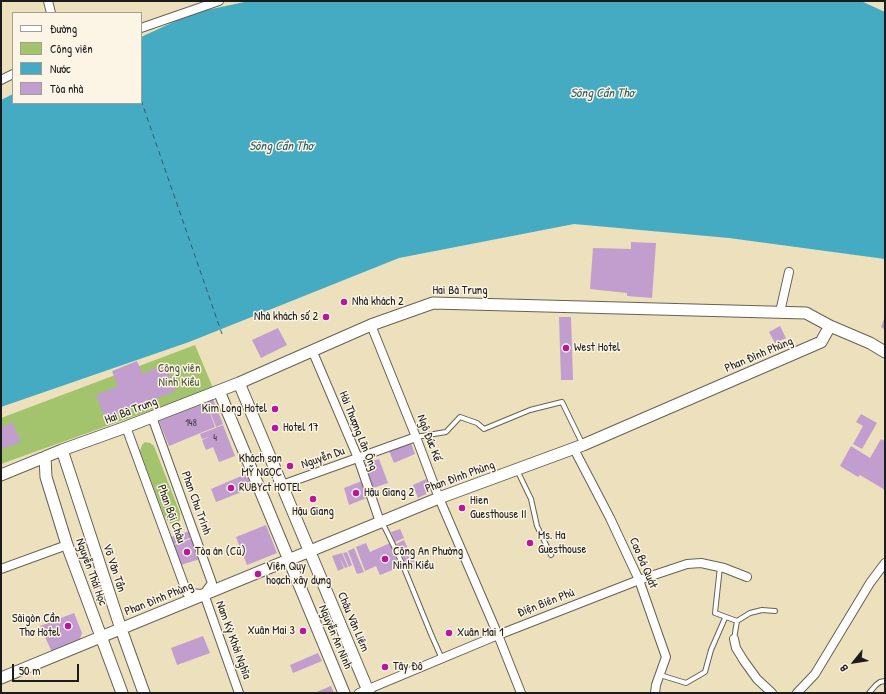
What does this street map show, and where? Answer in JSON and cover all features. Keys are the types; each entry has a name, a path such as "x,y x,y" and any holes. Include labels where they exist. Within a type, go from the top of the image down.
{"street":[{"path":"48,1 51,12"},
{"path":"142,28 219,1"},
{"path":"1,80 12,74"},
{"path":"780,312 789,272"},
{"name":"Hai Bà Trưng","path":"1,476 62,450 126,428 239,383 371,325 433,302 806,313 830,326 870,343 885,352"},
{"name":"Ngô Đức Kế","path":"371,325 439,498 498,634 521,693"},
{"name":"Phan Đình Phùng","path":"1,678 439,498 578,447 821,342 830,326"},
{"name":"Hải Thượng Lãn Ông","path":"312,350 358,458 380,522"},
{"name":"Châu Văn Liêm","path":"239,383 310,551 365,692"},
{"name":"Nguyễn An Ninh","path":"219,391 344,693"},
{"name":"Phan Chu Trinh","path":"152,417 212,582 204,594"},
{"name":"Phan Bội Châu","path":"126,428 187,593 204,594"},
{"name":"Nguyễn Du","path":"282,485 416,437"},
{"name":"Cao Bá Quát","path":"578,447 639,580 666,658 655,693"},
{"name":"Võ Văn Tần","path":"62,450 144,693"},
{"name":"Nguyễn Thái Học","path":"45,457 46,477 67,545 122,693"},
{"path":"1,568 67,545"},
{"name":"Điện Biên Phủ","path":"365,692 498,634 639,580 687,564 701,563 720,567 747,577"},
{"path":"797,693 815,674 870,583 885,563"},
{"name":"Nam Kỳ Khởi Nghĩa","path":"204,594 239,693"},
{"path":"734,639 736,648 744,661 757,679 772,693"}],"lane":[{"path":"416,437 446,432 460,417 477,423 484,429 530,410 562,402 578,447"},
{"path":"517,470 531,499 537,526 551,555"},
{"path":"380,522 385,528 402,563 442,658"},
{"path":"720,567 715,613 725,618 737,621 750,613 762,610 775,611"},
{"path":"660,675 686,683 705,672 711,650 725,618"},
{"path":"734,639 737,621"},
{"path":"869,693 880,682 885,681"}],"green space":[{"name":"Công viên Ninh Kiều","path":"195,345 213,388 1,464 1,418"},
{"path":"145,442 154,446 180,513 180,520 177,525 170,523 165,518 140,451"}],"water":[{"name":"Sông Cần Thơ","path":"249,1 861,1 885,12 885,259 729,238 574,224 399,258 189,342 1,407 1,100 12,94 12,104 142,104 142,37 193,13"}],"building":[{"path":"631,242 656,243 652,298 627,296 627,293 590,289 593,248 631,249"},
{"path":"885,316 885,330 881,327"},
{"name":"West Hotel","path":"559,317 571,317 573,380 561,380"},
{"path":"780,326 786,338 775,343 769,332"},
{"path":"278,328 287,345 261,358 252,340"},
{"path":"137,361 143,374 165,364 176,391 105,418 96,395 118,386 112,371"},
{"path":"213,399 223,424 216,427 206,401"},
{"path":"206,402 215,427 169,446 159,421"},
{"path":"861,414 877,423 862,449 853,444 863,426 856,422"},
{"path":"13,423 21,442 2,449 1,427"},
{"path":"223,425 235,456 219,462 213,447 206,450 202,440 209,437 202,439 200,434"},
{"path":"881,439 885,441 885,490 860,475 858,477 840,466 851,446 870,458"},
{"path":"411,443 415,454 394,463 389,451"},
{"path":"379,459 388,483 373,488 364,464"},
{"name":"RUBYct HOTEL","path":"246,474 252,488 216,502 211,489"},
{"path":"426,479 429,486 426,494 418,498 413,485"},
{"name":"Hậu Giang 2","path":"362,481 369,497 349,505 344,488"},
{"path":"266,525 277,553 247,565 236,537"},
{"path":"400,529 404,538 395,542 391,532"},
{"path":"190,531 192,537 174,544 171,537"},
{"name":"Tòa án (Cũ)","path":"193,538 200,559 181,565 174,545"},
{"path":"404,540 409,551 402,555 396,544"},
{"name":"Công An Phường Ninh Kiều","path":"366,543 370,552 390,543 400,567 380,575 376,566 365,571 356,547"},
{"path":"354,548 364,572 357,574 348,551"},
{"path":"347,552 352,565 349,567 343,553"},
{"path":"410,552 412,556 404,561 402,556"},
{"path":"342,553 348,567 345,568 339,557 344,568 338,571 332,556"},
{"path":"413,557 415,562 406,566 404,561"},
{"path":"421,561 423,566 409,571 407,567"},
{"path":"74,613 82,633 79,642 52,652 40,626"},
{"path":"203,636 210,653 177,665 171,648"},
{"path":"318,653 322,661 293,673 290,665"},
{"path":"331,686 334,693 314,693"}],"ferry route":[{"path":"142,103 222,334"}],"place":[{"name":"Nhà khách 2","path":"344,302"},
{"name":"Nhà khách số 2","path":"326,317"},
{"name":"West Hotel","path":"566,348"},
{"name":"Kim Long Hotel","path":"275,409"},
{"name":"Hotel 17","path":"275,428"},
{"name":"Khách sạn MỸ NGỌC","path":"290,466"},
{"name":"RUBYct HOTEL","path":"231,488"},
{"name":"Hậu Giang 2","path":"356,493"},
{"name":"Hậu Giang","path":"313,499"},
{"name":"Hien Guesthouse II","path":"462,508"},
{"name":"Ms. Ha Guesthouse","path":"530,543"},
{"name":"Tòa án (Cũ)","path":"187,552"},
{"name":"Công An Phường Ninh Kiều","path":"385,559"},
{"name":"Viện Quy hoạch xây dựng","path":"258,574"},
{"name":"Sàigòn Cần Thơ Hotel","path":"68,626"},
{"name":"Xuân Mai 3","path":"303,631"},
{"name":"Xuân Mai 1","path":"449,633"},
{"name":"Tây Đô","path":"385,667"}]}
